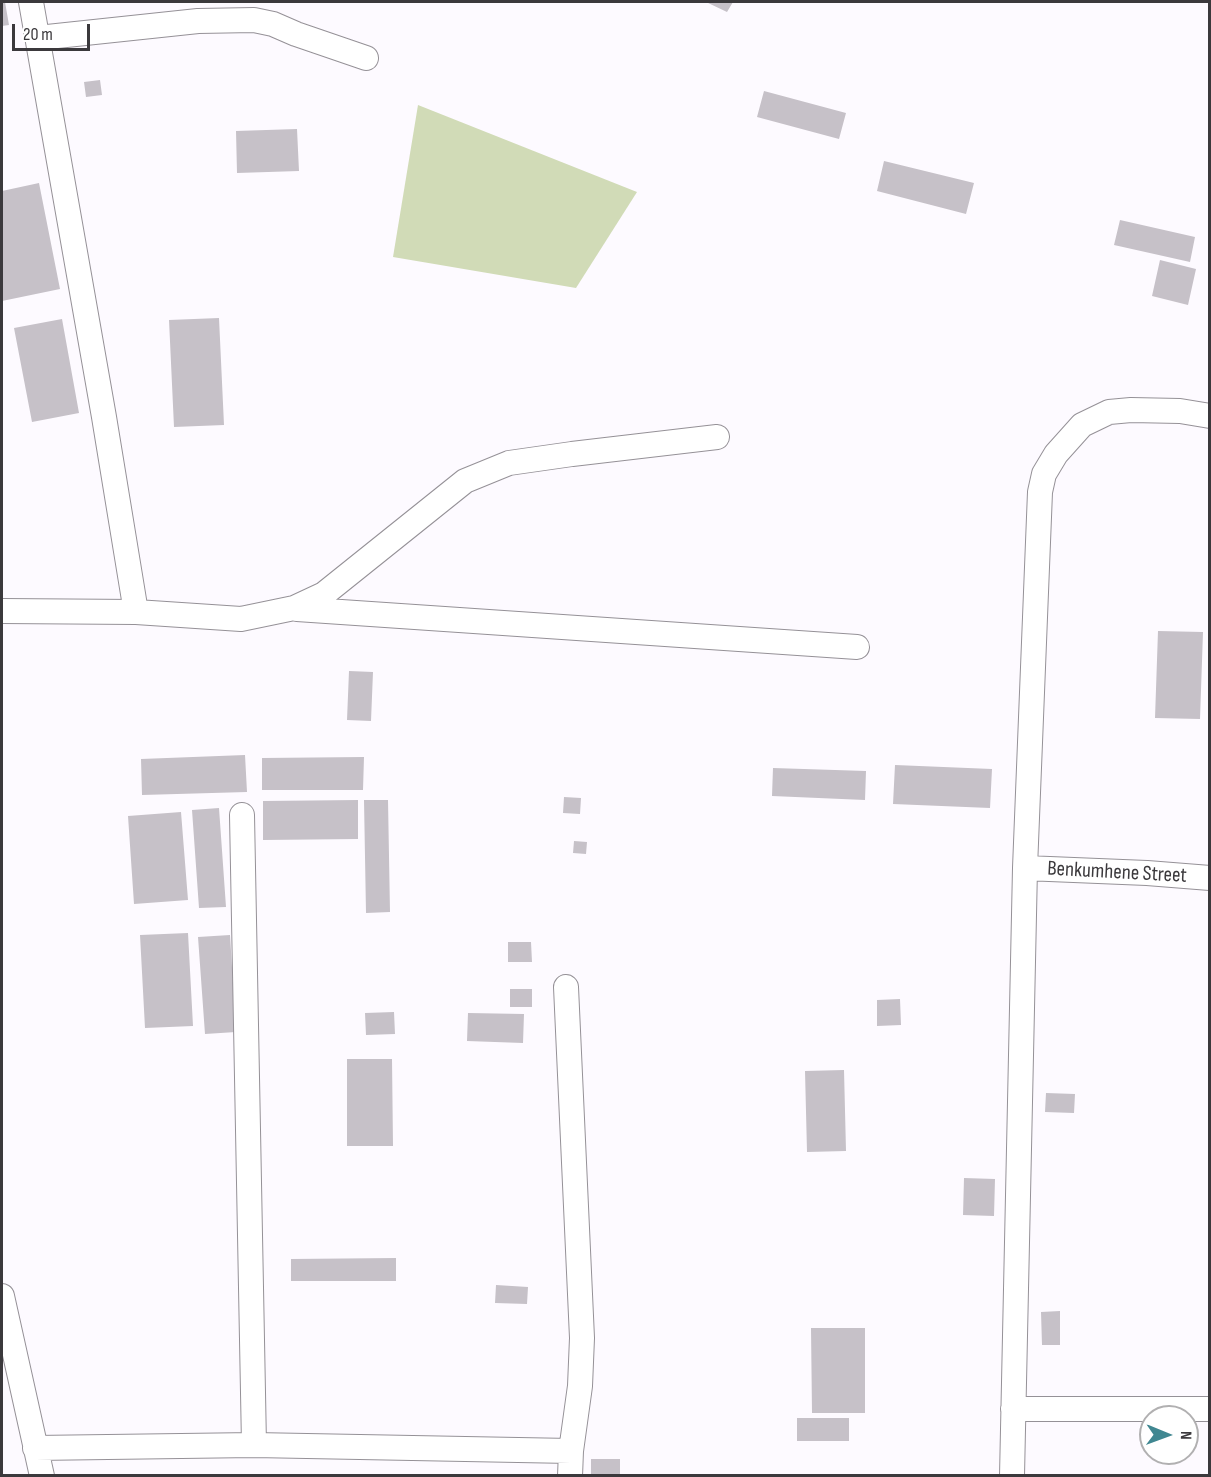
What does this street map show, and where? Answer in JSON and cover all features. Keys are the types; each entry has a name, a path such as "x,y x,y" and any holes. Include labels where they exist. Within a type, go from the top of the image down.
{"street":[{"path":"31,2 136,612"},
{"path":"38,38 198,21 254,20 273,24 366,58"},
{"path":"1012,1476 1025,868 1040,492 1044,474 1056,454 1082,425 1108,412 1180,411 1209,416"},
{"path":"2,611 136,612 241,619 294,608 324,594 465,481 509,463 717,437"},
{"path":"294,608 857,647"},
{"path":"242,815 254,1445"},
{"name":"Benkumhene Street","path":"1025,868 1209,878"},
{"path":"566,987 582,1338 580,1386 570,1476"},
{"path":"2,1296 42,1476"},
{"path":"1013,1409 1209,1409"},
{"path":"35,1448 254,1445 571,1451"}],"green space":[{"path":"418,105 637,192 576,288 393,257"}],"building":[{"path":"2,2 5,2 9,25 2,26"},
{"path":"706,2 733,2 727,12"},
{"path":"100,80 102,95 86,97 84,82"},
{"path":"764,91 846,113 839,139 757,117"},
{"path":"297,129 299,171 237,173 236,131"},
{"path":"884,161 974,183 966,214 877,191"},
{"path":"39,183 60,289 2,301 2,191"},
{"path":"1120,220 1195,237 1190,262 1114,245"},
{"path":"1160,260 1196,269 1188,305 1152,296"},
{"path":"219,318 224,425 174,427 169,320"},
{"path":"62,319 79,413 32,422 14,328"},
{"path":"1158,631 1203,632 1200,719 1155,718"},
{"path":"349,671 373,672 371,721 347,720"},
{"path":"245,755 247,792 142,795 141,759"},
{"path":"364,757 363,790 262,790 262,758"},
{"path":"895,765 992,769 990,808 893,804"},
{"path":"773,768 866,771 865,800 772,796"},
{"path":"564,797 581,798 580,814 563,813"},
{"path":"358,800 358,839 263,840 263,801"},
{"path":"364,800 388,800 390,912 366,913"},
{"path":"219,808 226,907 199,908 192,810"},
{"path":"181,812 188,900 134,904 128,816"},
{"path":"574,841 587,842 586,854 573,853"},
{"path":"188,933 193,1026 145,1028 140,935"},
{"path":"230,935 236,1032 205,1034 198,937"},
{"path":"508,942 531,942 532,962 508,962"},
{"path":"510,989 532,989 532,1007 510,1007"},
{"path":"900,999 901,1025 877,1026 877,1000"},
{"path":"394,1012 395,1034 366,1035 365,1013"},
{"path":"468,1013 524,1014 523,1043 467,1041"},
{"path":"347,1059 392,1059 393,1146 347,1146"},
{"path":"844,1070 846,1151 807,1152 805,1071"},
{"path":"1046,1093 1075,1094 1074,1113 1045,1112"},
{"path":"964,1178 995,1179 994,1216 963,1215"},
{"path":"396,1258 396,1281 291,1281 291,1259"},
{"path":"496,1285 528,1287 527,1304 495,1303"},
{"path":"1060,1311 1060,1345 1042,1345 1041,1312"},
{"path":"811,1328 865,1328 865,1413 812,1413"},
{"path":"797,1418 849,1418 849,1441 797,1441"},
{"path":"591,1459 620,1459 620,1476 591,1476"}]}
